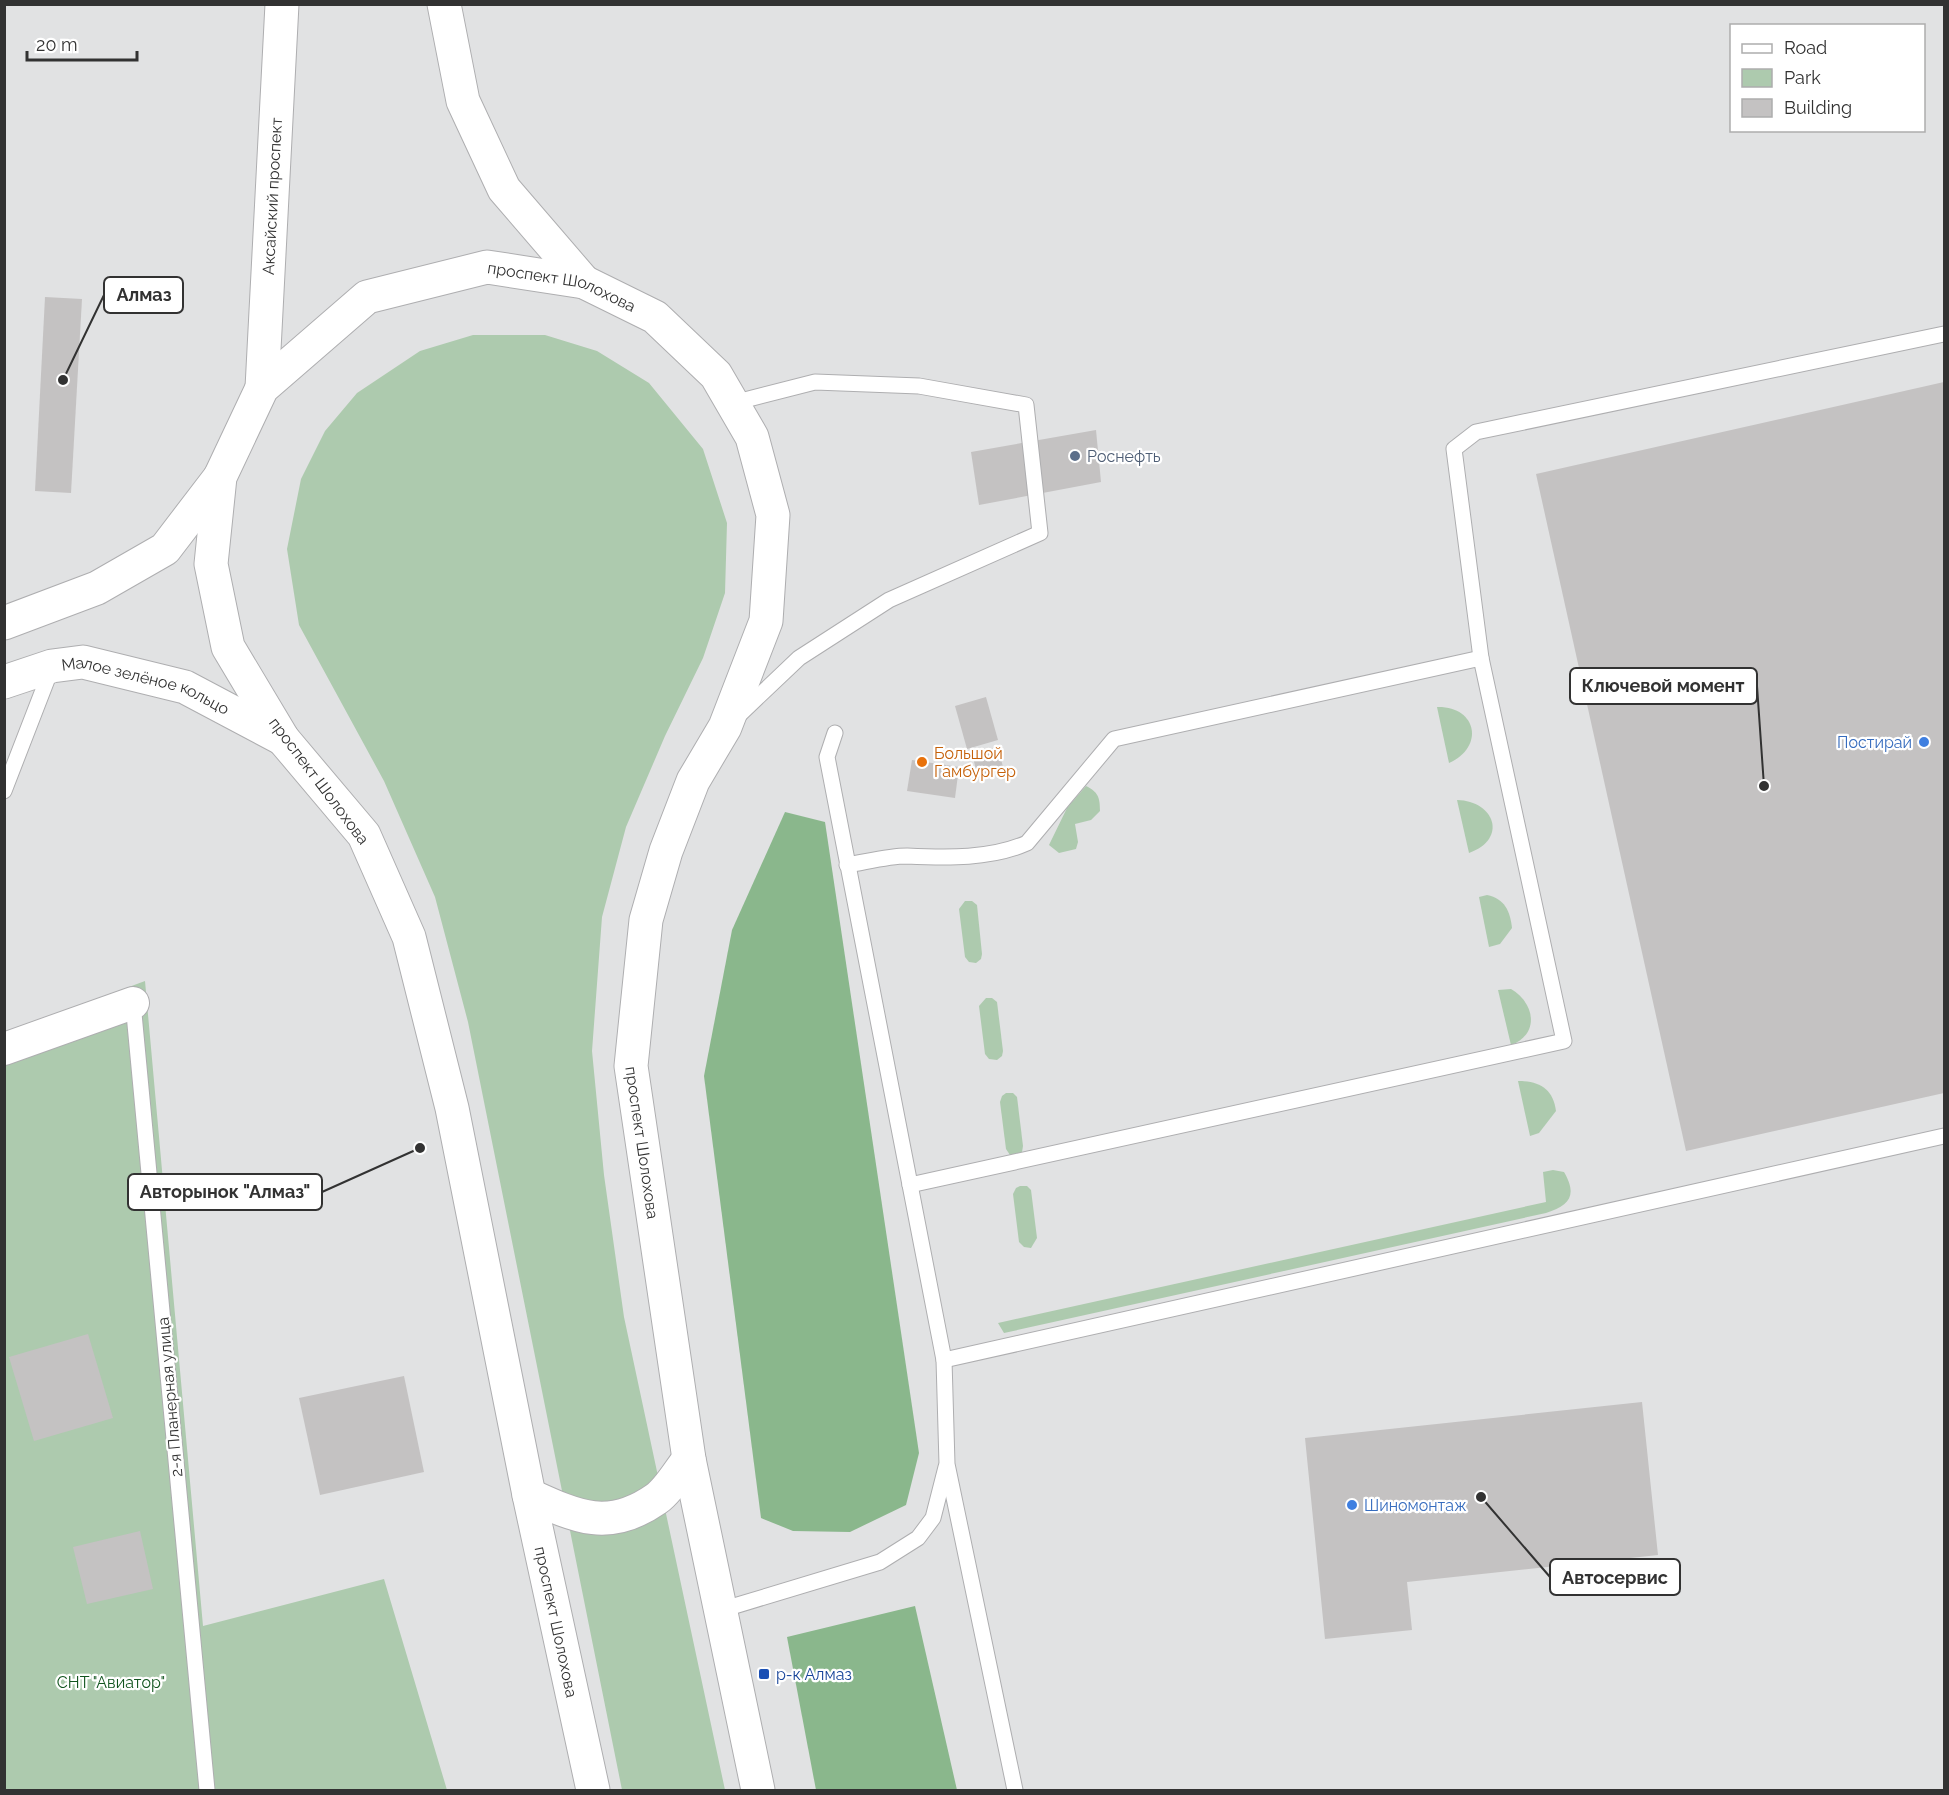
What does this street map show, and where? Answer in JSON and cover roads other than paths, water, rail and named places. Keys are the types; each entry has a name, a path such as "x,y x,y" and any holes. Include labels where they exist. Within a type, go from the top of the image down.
{"main road":[{"name":"Аксайский проспект","path":"262,387 282,4"},
{"path":"444,4 463,101 504,189 584,282"},
{"name":"проспект Шолохова","path":"593,1791 529,1495 452,1108 409,937 364,835 283,739 228,648 211,564 220,477 262,387 367,297 487,267 584,282 655,317 716,375 733,403 752,437 773,515 766,621 725,727 693,781 666,851 646,920 631,1066 689,1459 759,1791"},
{"path":"4,623 97,588 165,549 220,477"},
{"name":"Малое зелёное кольцо","path":"4,682 52,666 83,662 185,687 283,739"},
{"path":"529,1495 574,1515 617,1519 658,1498 689,1459"}],"street":[{"path":"4,1049 133,1003"}],"lane":[{"path":"910,1185 1564,1041 1480,658 1454,449 1476,432 1944,334"},
{"path":"725,727 799,658 889,600 1040,533 1026,405 919,386 816,382 733,403"},
{"path":"847,865 906,856 922,858 1007,852 1027,843 1114,740 1480,658"},
{"path":"4,790 52,666"},
{"path":"835,732 827,757 944,1359 947,1464 1015,1791"},
{"name":"2-я Планерная улица","path":"133,1003 207,1791"},
{"path":"944,1359 1944,1136"},
{"path":"720,1610 880,1562 918,1538 933,1518 947,1464"}],"place":[{"name":"Алмаз","path":"63,380"},
{"name":"Роснефть","path":"1075,456"},
{"name":"Постирай","path":"1924,742"},
{"name":"Большой Гамбургер","path":"922,762"},
{"name":"Ключевой момент","path":"1764,786"},
{"name":"Авторынок \"Алмаз\"","path":"420,1148"},
{"name":"Автосервис","path":"1481,1497"},
{"name":"Шиномонтаж","path":"1352,1505"},
{"name":"р-к Алмаз","path":"764,1674"}],"park label":[{"name":"СНТ \"Авиатор\"","path":"111,1682"}]}
